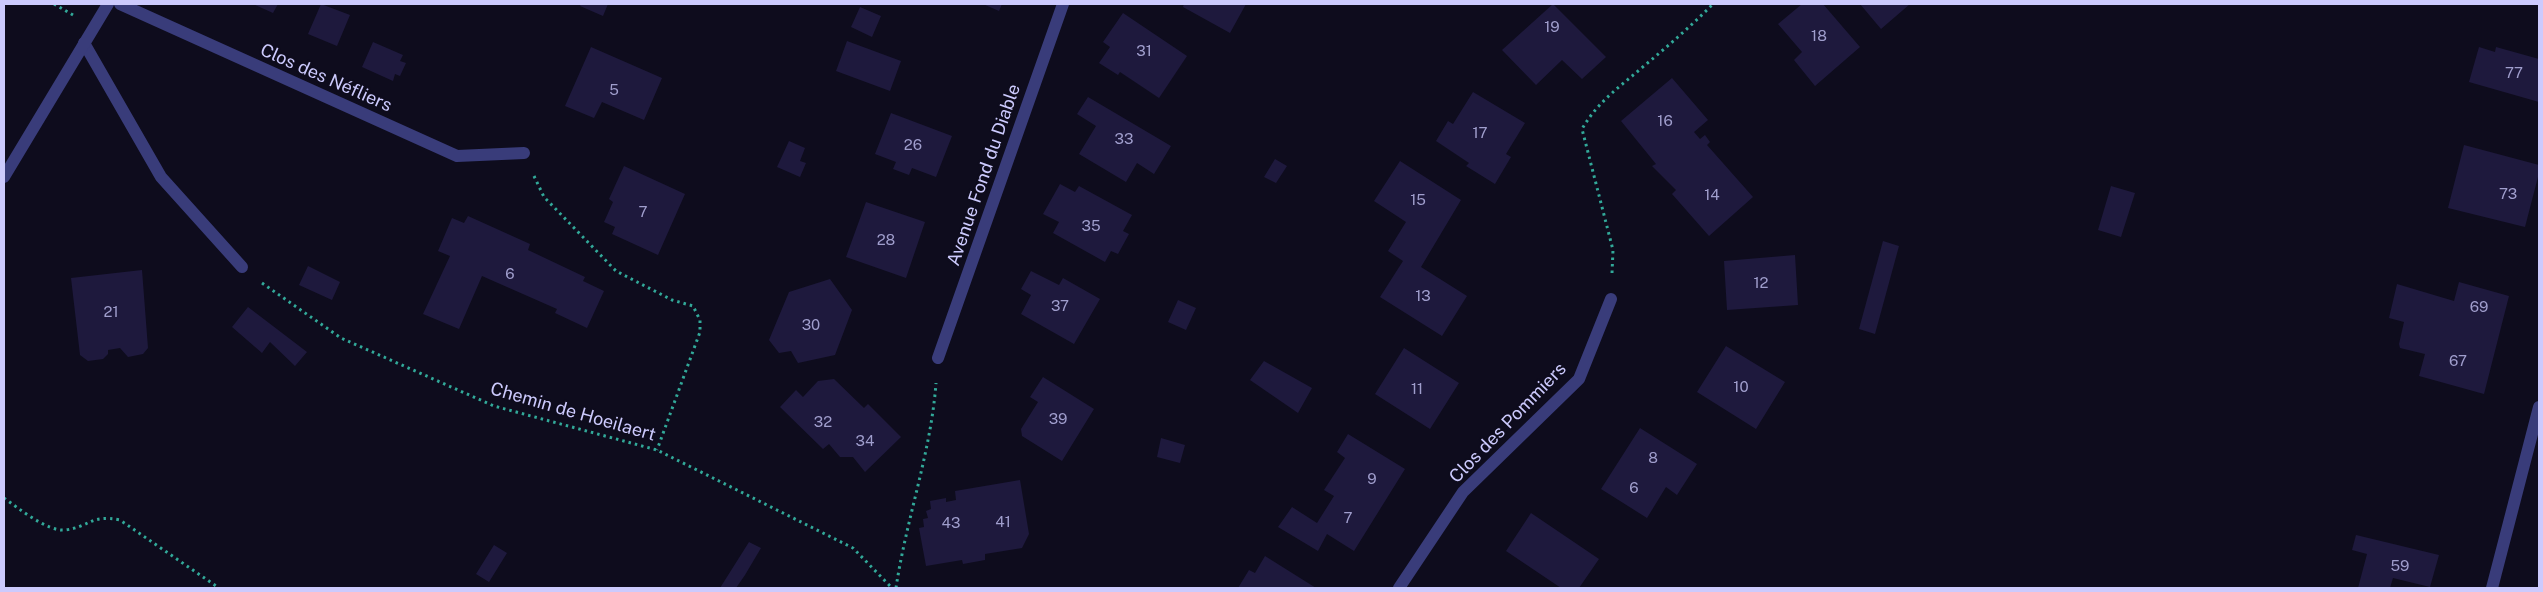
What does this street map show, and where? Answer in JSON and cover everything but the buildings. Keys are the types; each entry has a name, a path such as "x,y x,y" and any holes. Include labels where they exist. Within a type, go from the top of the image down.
{"street":[{"path":"4,177 108,4"},
{"name":"Clos des Néfliers","path":"120,4 457,156 524,153"},
{"name":"Avenue Fond du Diable","path":"938,358 1063,4"},
{"path":"84,43 161,177 242,267"},
{"name":"Clos des Pommiers","path":"1398,588 1463,492 1579,380 1611,299"},
{"path":"2492,588 2539,407"}],"path":[{"path":"1611,299 1613,250 1582,129 1590,115 1612,91 1642,68 1713,4"},
{"path":"524,153 544,197 616,271 672,300 693,306 700,320 700,332 657,450"},
{"name":"Chemin de Hoeilaert","path":"242,267 341,338 485,402 657,450 853,548 894,588"},
{"path":"894,588 934,414 938,358"},
{"path":"4,498 52,529 64,530 103,517 120,520 219,588"}]}
